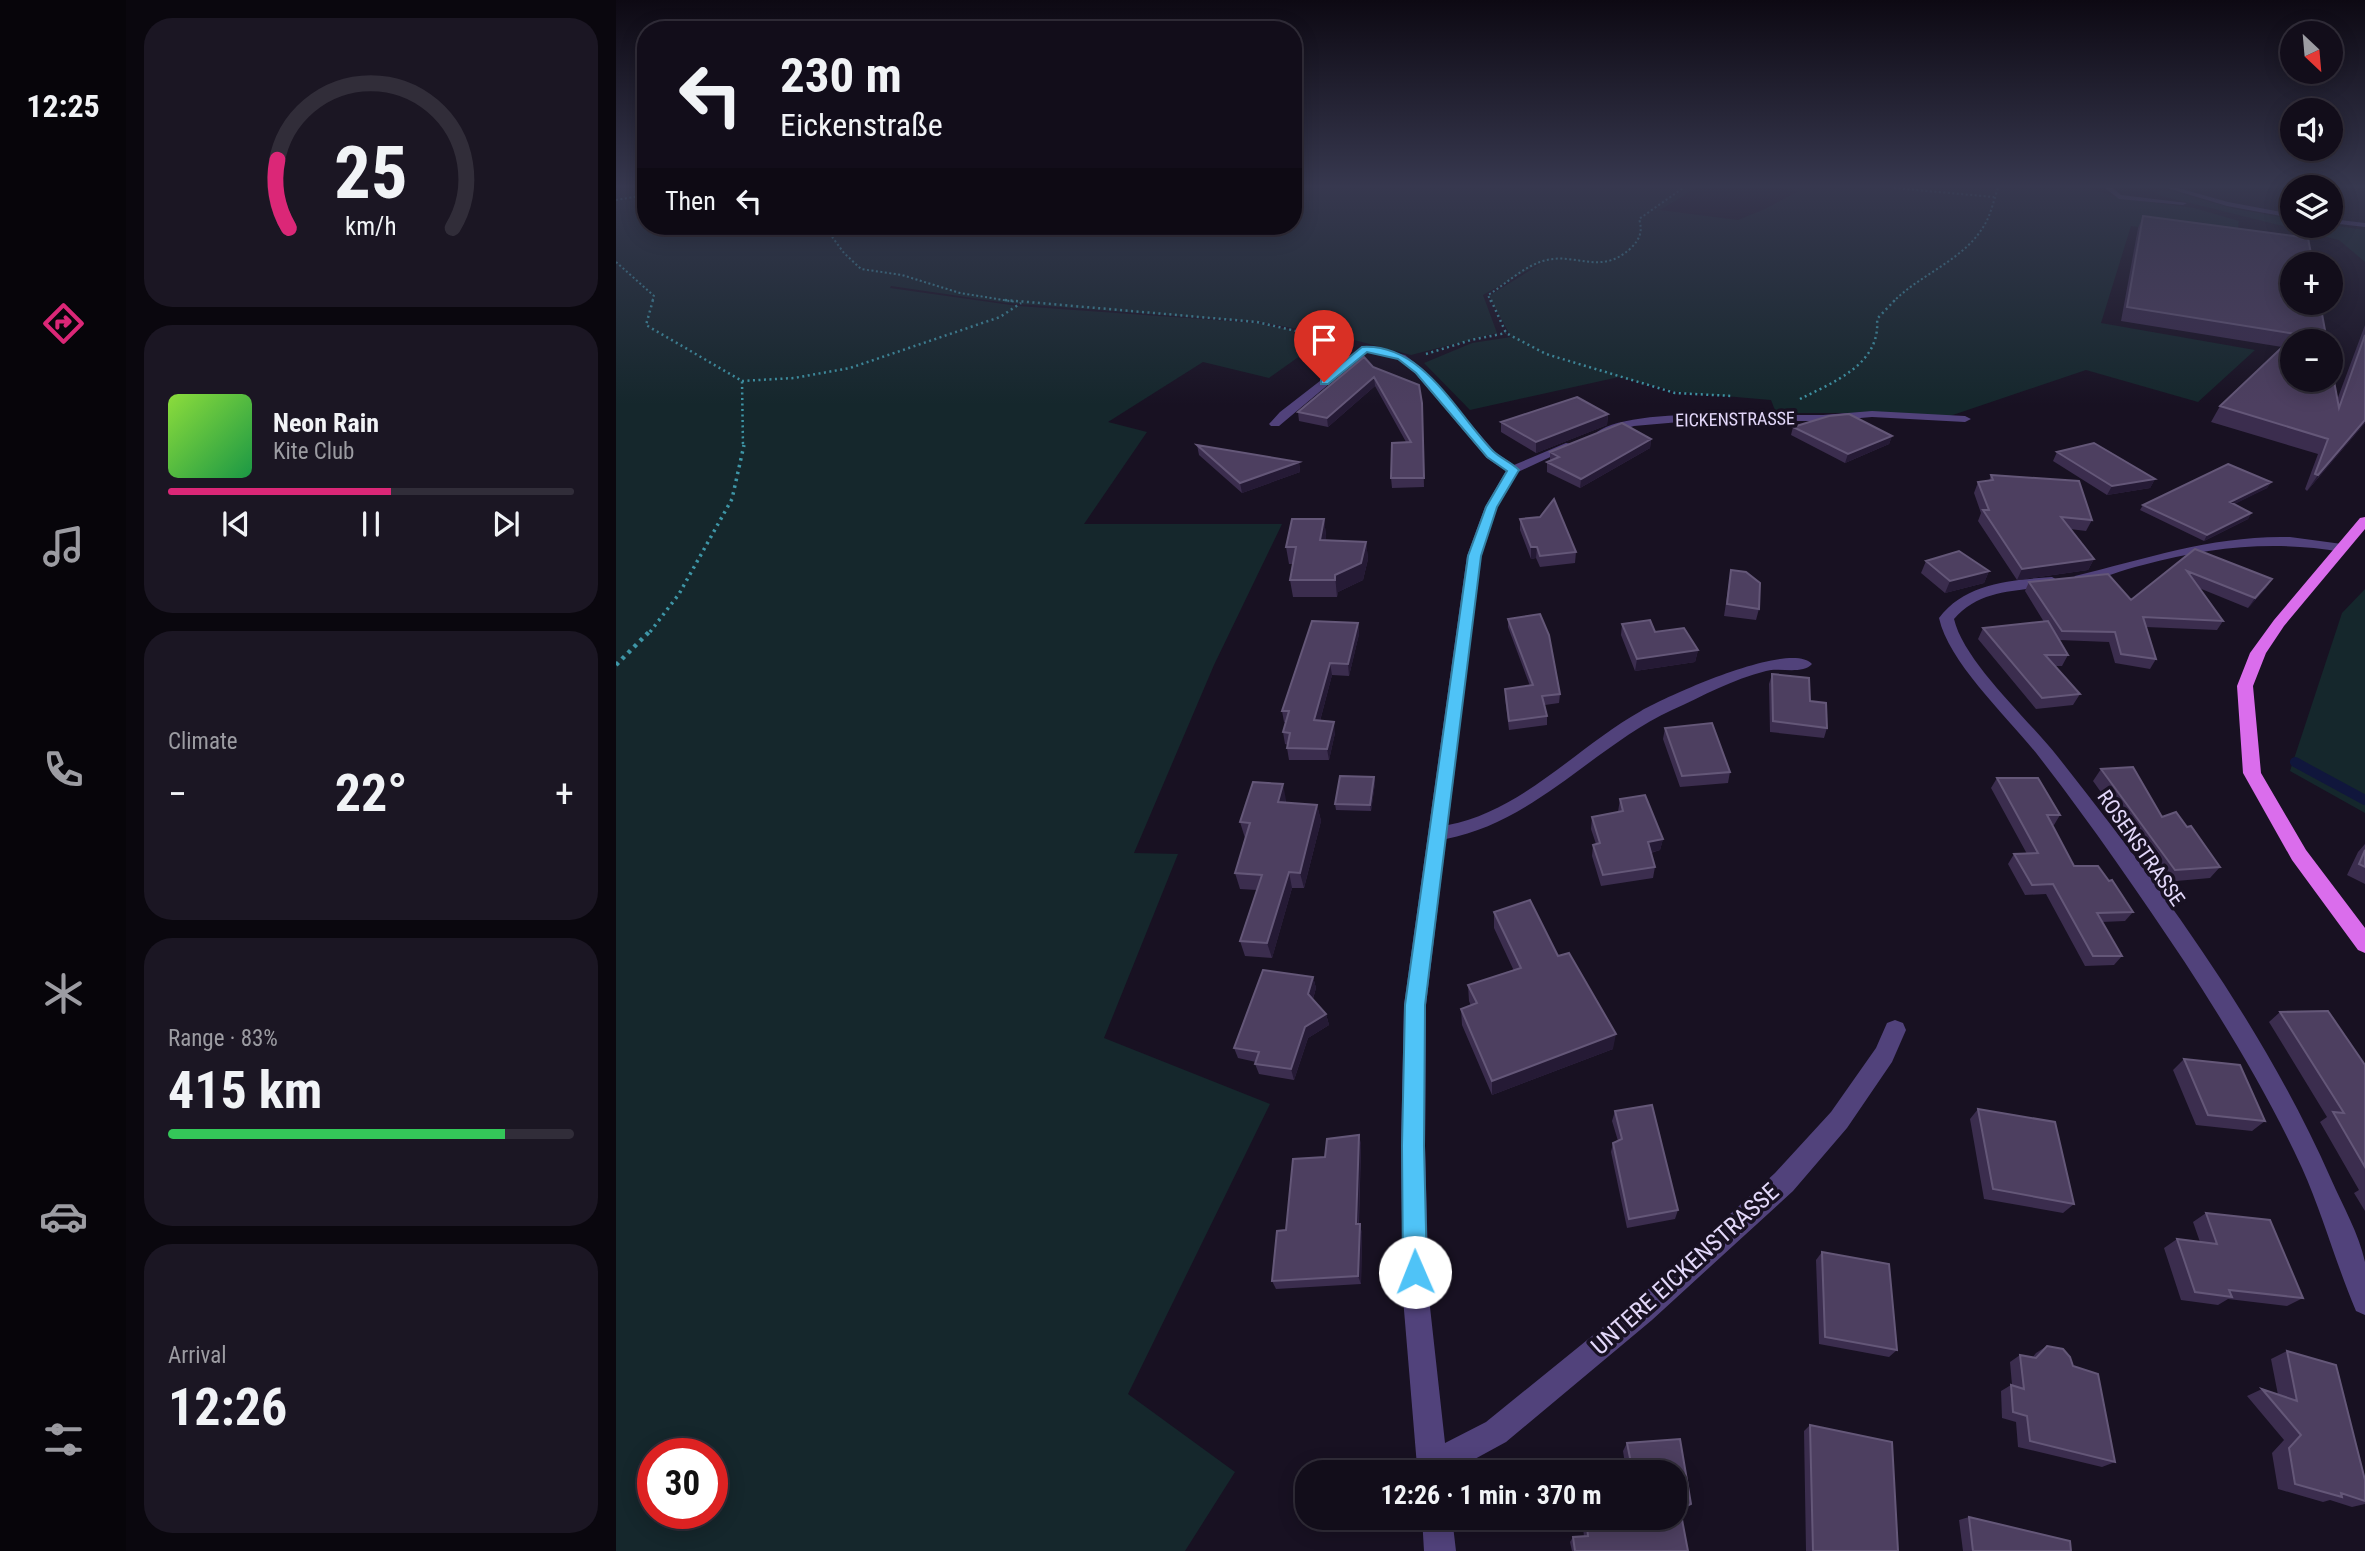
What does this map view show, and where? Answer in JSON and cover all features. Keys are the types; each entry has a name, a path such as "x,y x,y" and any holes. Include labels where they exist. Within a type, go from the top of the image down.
{"main road":[{"path":"2365,521 2279,623 2258,653 2245,686 2252,773 2299,855 2365,944"}],"street":[{"path":"1275,424 1283,414 1365,349 1401,357 1409,363 1491,455 1513,470 1492,507 1474,556 1415,1005 1413,1146 1416,1298 1431,1460"},
{"name":"EICKENSTRASSE","path":"1513,470 1584,439 1633,423 1691,418 1872,414 1965,419"},
{"name":"ROSENSTRASSE","path":"2342,548 2291,539 2236,540 2138,562 2108,573 2000,587 1972,596 1954,607 1946,618 1949,631 2056,766 2228,1012 2275,1089 2310,1160 2358,1278 2365,1302"},
{"path":"1437,834 1468,828 1494,817 1549,784 1647,715 1726,679 1767,665 1804,664"},
{"name":"UNTERE EICKENSTRASSE","path":"1448,1460 1496,1432 1643,1311 1784,1182 1839,1120 1884,1055 1895,1030"},
{"path":"1438,1530 1440,1551"}],"path":[{"path":"852,260 861,269 902,275 960,293 1021,303 1257,322 1327,336 1365,349"},
{"path":"1547,260 1488,295 1506,334 1546,354 1675,393 1739,396"},
{"path":"1581,260 1602,263 1607,260"},
{"path":"1774,418 1774,411 1844,379 1870,351 1878,336 1877,319 1902,293 1950,260"},
{"path":"616,262 654,296 646,325 716,363 742,382 794,378 850,368 1000,317 1021,303"},
{"path":"1409,363 1433,351 1506,334"},
{"path":"616,665 641,643 679,594 732,499 745,439 742,382"}],"green space":[{"path":"616,260 1545,260 1483,295 1497,333 1411,355 1339,336 1259,322 1007,303 891,286 890,288 1018,306 1258,323 1330,338 1269,378 1203,362 1108,422 1147,432 1084,524 1282,524 1214,665 1134,853 1178,854 1104,1038 1270,1104 1128,1394 1235,1472 1185,1551 616,1551"},
{"path":"1545,260 2120,260 2101,323 2255,350 2198,402 2086,370 1941,419 1875,413 1776,413 1771,400 1677,392 1619,377 1470,410 1424,363 1472,343 1511,337 1489,296"},
{"path":"2365,589 2365,813 2290,771 2342,613"}],"building":[{"path":"2135,260 2280,260 2280,315 2322,315 2325,329 2280,329 2280,331 2127,307"},
{"path":"2365,335 2365,420 2318,475 2315,474 2328,439 2220,406 2280,349 2280,392 2336,392 2339,408"},
{"path":"1364,357 1373,367 1419,385 1424,478 1391,478 1392,443 1411,442 1374,377 1327,418 1298,412"},
{"path":"1577,397 1608,414 1536,442 1501,422"},
{"path":"1849,414 1892,436 1848,454 1793,427 1829,416"},
{"path":"1622,423 1651,439 1581,479 1547,462 1559,457 1550,452"},
{"path":"2094,443 2155,479 2112,486 2057,452"},
{"path":"1197,445 1299,462 1240,483"},
{"path":"2228,464 2271,482 2230,502 2251,513 2207,535 2143,505"},
{"path":"1991,475 2079,481 2092,520 2061,517 2094,559 2022,569 1983,510 1989,510 1978,482 1993,480"},
{"path":"1554,499 1576,552 1540,556 1537,547 1531,547 1520,519 1540,517"},
{"path":"1292,519 1324,519 1320,540 1366,542 1361,563 1335,575 1335,580 1290,580 1296,547 1286,547"},
{"path":"2195,549 2272,579 2255,598 2187,571 2223,621 2143,617 2156,659 2121,654 2115,632 2062,631 2029,582 2108,574 2131,600"},
{"path":"1959,551 1989,571 1950,581 1926,561"},
{"path":"1731,570 1746,572 1760,583 1759,609 1727,604"},
{"path":"1540,614 1549,635 1560,694 1542,696 1547,716 1509,721 1505,689 1533,685 1508,619"},
{"path":"1650,620 1655,632 1684,628 1698,650 1637,659 1622,624"},
{"path":"1312,621 1358,623 1348,664 1330,663 1314,720 1334,722 1327,749 1287,748 1290,733 1283,732 1289,711 1282,711"},
{"path":"2048,621 2068,655 2045,655 2080,694 2042,698 1983,628"},
{"path":"1772,674 1809,678 1810,701 1826,703 1827,728 1773,721"},
{"path":"1712,723 1730,772 1682,776 1665,728"},
{"path":"2133,767 2162,817 2176,812 2187,827 2191,826 2220,867 2175,870 2101,769"},
{"path":"1340,776 1374,777 1370,805 1335,804"},
{"path":"1997,778 2038,778 2060,815 2047,815 2074,866 2098,866 2109,881 2112,880 2133,912 2097,913 2122,956 2093,956 2053,884 2032,885 2014,854 2038,853"},
{"path":"1253,782 1283,784 1278,802 1317,805 1300,873 1289,872 1267,943 1240,941 1262,875 1235,873 1250,823 1240,822"},
{"path":"1645,795 1663,839 1648,842 1655,867 1603,875 1593,845 1600,843 1592,817 1623,811 1620,799"},
{"path":"2365,850 2365,867 2359,864"},
{"path":"1530,900 1558,956 1569,953 1616,1034 1492,1081 1461,1009 1477,1003 1468,985 1521,968 1494,912"},
{"path":"1263,970 1313,977 1308,994 1326,1014 1305,1027 1291,1069 1255,1064 1259,1052 1234,1048"},
{"path":"2328,1011 2365,1065 2365,1167 2333,1112 2344,1113 2280,1012"},
{"path":"2184,1059 2240,1065 2265,1121 2208,1115"},
{"path":"1652,1105 1678,1210 1629,1219 1613,1143 1622,1139 1615,1111"},
{"path":"1978,1109 2055,1122 2074,1204 1993,1189"},
{"path":"1359,1135 1356,1224 1360,1224 1358,1276 1272,1281 1277,1231 1286,1230 1293,1159 1325,1157 1327,1139"},
{"path":"2206,1213 2270,1220 2303,1298 2229,1290 2232,1297 2195,1292 2177,1239 2217,1244"},
{"path":"1822,1252 1889,1264 1897,1350 1825,1337"},
{"path":"2047,1346 2063,1349 2073,1366 2098,1374 2115,1462 2030,1441 2027,1416 2013,1412 2011,1385 2024,1389 2020,1355 2036,1358"},
{"path":"2287,1351 2336,1365 2365,1480 2365,1501 2341,1493 2342,1497 2295,1484 2289,1448 2301,1435 2262,1389 2297,1401"},
{"path":"1810,1425 1892,1442 1898,1551 1813,1551"},
{"path":"1680,1439 1684,1460 1630,1460 1627,1443"},
{"path":"1687,1480 1691,1504 1687,1506"},
{"path":"1969,1517 2070,1541 2071,1551 1973,1551"},
{"path":"1587,1530 1684,1530 1688,1551 1575,1551 1573,1537 1588,1536"}],"waterway":[{"path":"2295,762 2365,800"}],"route":[{"path":"1324,382 1365,349 1401,357 1419,371 1491,455 1513,470 1487,518 1474,556 1415,1005 1415,1272"}]}
